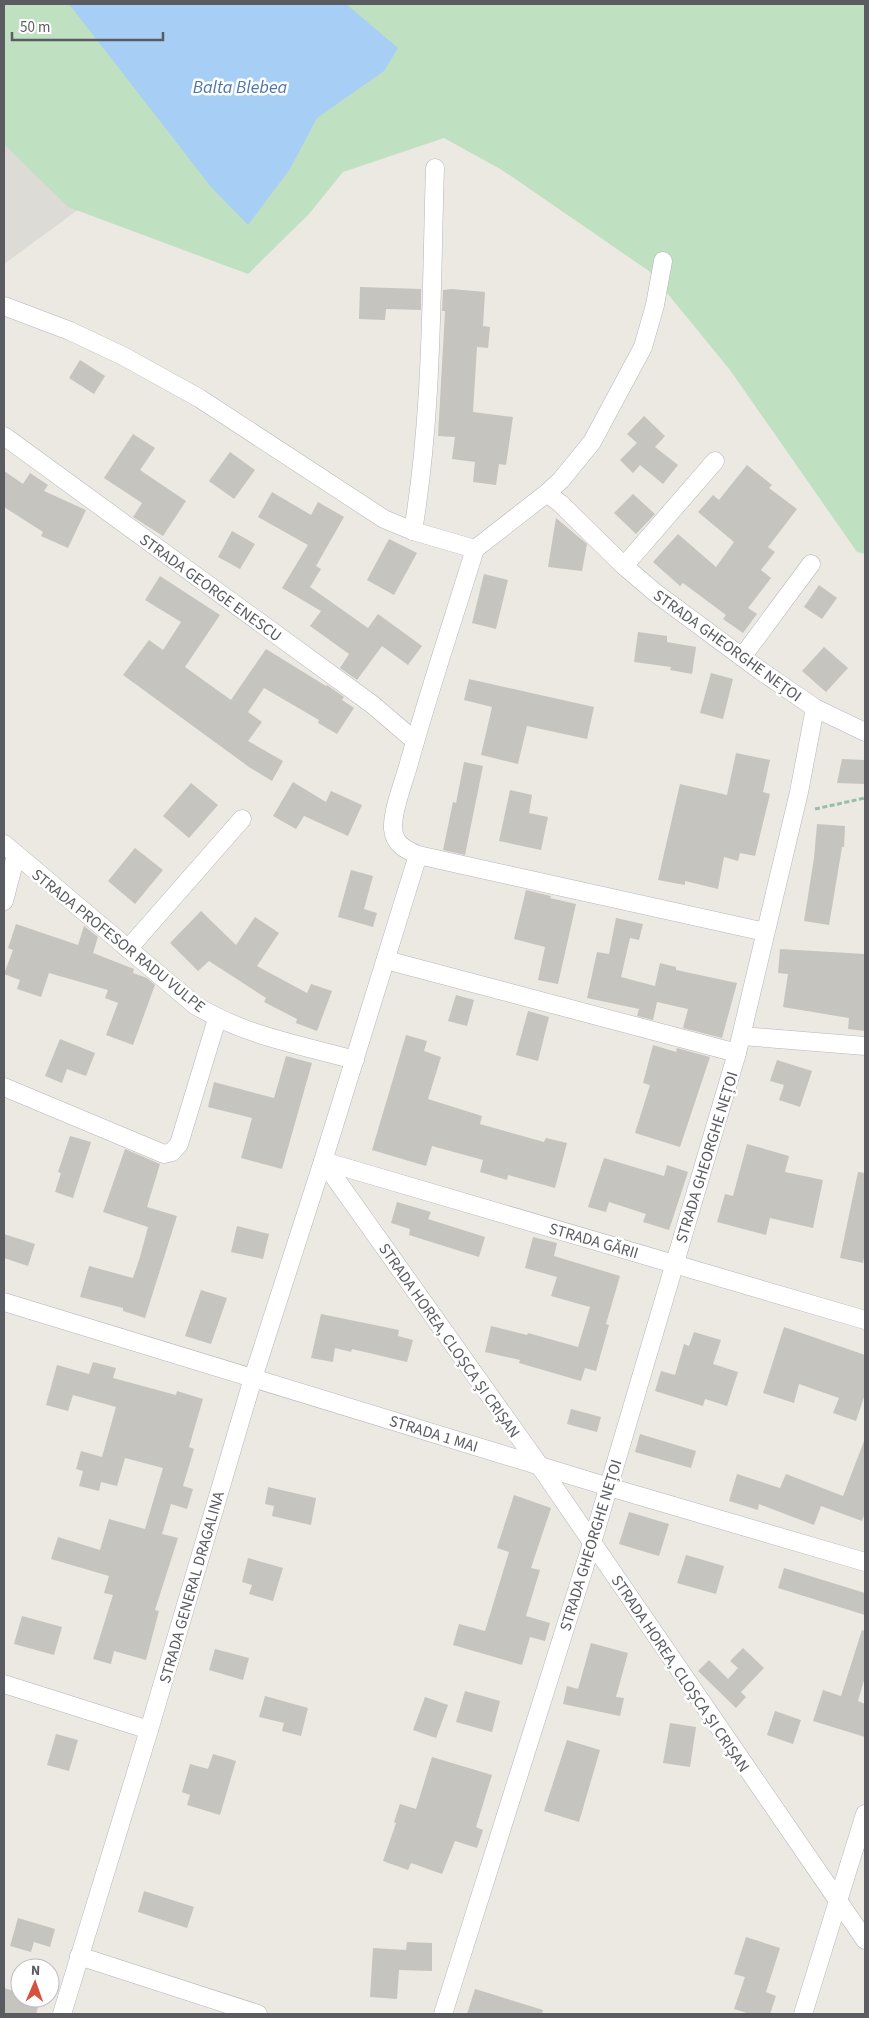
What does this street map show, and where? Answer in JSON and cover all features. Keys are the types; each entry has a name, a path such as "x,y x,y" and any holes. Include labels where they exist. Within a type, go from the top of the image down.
{"street":[{"path":"412,531 420,489 426,437 435,168"},
{"path":"663,261 655,305 644,347 592,442 561,480 547,493 475,549 415,741 394,817 393,831 397,841 404,849 418,855 765,932"},
{"path":"4,306 70,331 122,356 215,408 384,519 412,531 475,549"},
{"name":"STRADA GEORGE ENESCU","path":"4,436 372,705 415,741"},
{"path":"624,566 715,461"},
{"name":"STRADA GHEORGHE NEȚOI","path":"443,2014 592,1543 737,1054 794,812 815,708 657,594 624,566 547,493"},
{"path":"742,657 811,564"},
{"path":"815,708 865,732"},
{"path":"128,949 242,819"},
{"path":"4,900 10,849"},
{"name":"STRADA PROFESOR RADU VULPE","path":"10,849 195,1005 217,1019 245,1030 354,1060"},
{"path":"323,1160 418,855"},
{"path":"386,960 737,1054"},
{"path":"4,1087 164,1154 172,1152 179,1144 217,1019"},
{"path":"742,1036 865,1046"},
{"name":"STRADA GĂRII","path":"323,1160 865,1320"},
{"name":"STRADA GENERAL DRAGALINA","path":"62,2014 149,1730 253,1378 323,1160"},
{"name":"STRADA HOREA, CLOȘCA ȘI CRIȘAN","path":"323,1160 539,1465 865,1940"},
{"name":"STRADA 1 MAI","path":"4,1302 608,1487 865,1562"},
{"path":"4,1684 149,1730"},
{"path":"803,2014 865,1814"},
{"path":"79,1956 258,2014"}],"path":[{"path":"794,812 865,798"}],"shaded area":[{"path":"4,136 79,209 4,264"}],"green space":[{"path":"4,4 865,4 865,554 857,552 730,370 649,271 502,170 444,138 343,172 309,214 248,274 68,207 4,144"}],"water":[{"name":"Balta Blebea","path":"69,4 346,4 398,48 384,71 317,118 290,169 248,225 211,187"}],"building":[{"path":"360,287 421,289 421,310 386,309 385,320 359,319"},
{"path":"443,290 485,292 483,326 490,327 488,348 477,347 473,412 513,417 506,465 499,464 496,485 473,482 475,462 452,459 455,437 438,436 445,311 442,311"},
{"path":"80,360 105,376 94,394 69,378"},
{"path":"644,416 665,436 655,447 678,465 663,484 640,465 633,473 620,460 637,443 627,434"},
{"path":"133,434 155,448 140,470 186,501 163,536 133,517 142,503 104,478"},
{"path":"230,452 255,470 234,499 209,481"},
{"path":"747,465 772,485 769,488 797,509 768,547 775,552 761,570 771,578 748,608 757,614 743,633 723,619 726,615 683,583 680,586 653,562 678,534 716,567 734,542 698,512 713,495 719,500"},
{"path":"4,471 23,484 30,473 48,485 44,491 86,510 68,548 41,536 43,532 4,507"},
{"path":"272,492 311,515 318,502 344,517 316,566 321,569 310,587 368,628 378,614 422,646 408,665 382,646 357,680 340,668 349,654 310,626 321,611 282,588 308,545 258,517"},
{"path":"633,494 655,514 636,534 614,513"},
{"path":"556,518 587,544 582,571 548,567"},
{"path":"232,531 255,544 240,569 218,557"},
{"path":"389,539 417,553 394,595 367,580"},
{"path":"484,574 508,580 496,629 472,623"},
{"path":"160,576 220,615 185,667 231,700 266,649 327,685 344,697 342,700 354,708 337,734 318,723 319,720 264,688 248,712 262,722 248,741 283,761 272,781 249,767 123,675 149,640 163,650 181,622 145,600"},
{"path":"819,585 837,598 822,619 804,607"},
{"path":"638,632 667,636 667,642 696,647 692,674 670,670 671,667 634,662"},
{"path":"824,647 848,668 826,692 802,671"},
{"path":"711,673 733,679 723,719 700,713"},
{"path":"469,679 594,707 587,739 527,726 518,764 481,755 492,707 464,700"},
{"path":"736,753 770,760 763,792 770,794 755,856 740,853 738,861 724,857 718,889 685,881 685,885 658,880 680,784 727,795"},
{"path":"842,759 865,760 865,784 837,783"},
{"path":"464,762 483,766 465,855 443,850 453,802 456,803"},
{"path":"293,782 326,802 331,791 362,805 348,836 304,816 296,829 273,816"},
{"path":"191,783 218,805 189,838 163,816"},
{"path":"510,790 532,795 529,813 548,817 541,850 499,841"},
{"path":"817,824 845,826 844,847 842,847 829,925 804,921 814,858"},
{"path":"135,848 163,870 135,904 108,881"},
{"path":"351,870 373,876 364,909 377,913 373,927 338,917"},
{"path":"526,890 576,904 558,984 538,980 545,947 514,939"},
{"path":"201,911 236,945 255,917 279,933 257,966 307,993 311,984 332,991 317,1031 296,1023 297,1019 264,1002 266,998 209,961 198,971 170,943"},
{"path":"616,918 643,924 639,940 630,938 621,977 655,986 660,963 676,967 676,970 737,983 722,1038 683,1028 688,1009 657,1002 653,1020 637,1016 639,1009 587,998 597,952 609,954"},
{"path":"16,924 78,945 84,926 98,937 93,953 134,969 133,973 147,978 155,985 133,1045 106,1035 118,1003 105,998 108,990 49,973 41,997 17,989 20,980 4,974 13,950 8,948"},
{"path":"780,949 865,954 865,1031 848,1029 849,1018 783,1007 788,974 778,973"},
{"path":"456,995 474,1000 467,1026 448,1021"},
{"path":"528,1011 549,1017 538,1061 516,1055"},
{"path":"406,1035 427,1041 424,1051 441,1057 428,1099 482,1116 480,1124 544,1142 546,1138 567,1143 555,1188 508,1175 507,1180 480,1172 483,1160 432,1146 426,1166 372,1150"},
{"path":"60,1039 95,1053 86,1076 67,1069 62,1083 45,1076"},
{"path":"653,1045 676,1052 677,1048 710,1057 680,1147 635,1133 650,1085 643,1083"},
{"path":"286,1056 312,1063 282,1169 241,1158 252,1118 208,1107 214,1082 274,1098"},
{"path":"777,1060 812,1071 800,1107 779,1100 784,1085 770,1081"},
{"path":"70,1136 91,1142 73,1198 55,1192 61,1173 58,1172"},
{"path":"747,1144 789,1156 785,1172 823,1180 813,1228 770,1218 766,1235 717,1222 725,1194 733,1196"},
{"path":"125,1149 160,1164 147,1207 177,1216 145,1318 123,1311 123,1308 80,1297 89,1266 133,1278 140,1257 148,1227 103,1212"},
{"path":"604,1158 664,1176 667,1165 688,1172 669,1230 643,1222 646,1214 609,1202 606,1212 588,1207"},
{"path":"858,1172 865,1173 865,1253 863,1263 840,1258"},
{"path":"397,1202 431,1212 428,1219 485,1237 479,1257 409,1235 410,1229 391,1223"},
{"path":"237,1226 269,1234 263,1259 231,1252"},
{"path":"4,1234 35,1244 28,1266 4,1258"},
{"path":"533,1237 557,1243 554,1256 620,1276 606,1324 609,1325 596,1371 585,1368 581,1381 519,1363 520,1360 485,1352 491,1326 527,1335 528,1333 578,1347 590,1307 551,1296 557,1277 525,1268"},
{"path":"201,1290 227,1298 211,1344 185,1336"},
{"path":"321,1314 399,1330 398,1336 413,1340 407,1362 352,1349 351,1352 335,1348 333,1362 311,1358"},
{"path":"784,1327 865,1355 865,1394 856,1421 833,1413 839,1398 799,1384 794,1403 763,1393"},
{"path":"694,1332 721,1340 713,1364 738,1372 727,1406 705,1399 703,1406 655,1391 661,1371 675,1375 684,1344 689,1346"},
{"path":"93,1362 116,1368 113,1378 176,1395 177,1391 203,1399 189,1447 194,1449 183,1486 193,1489 187,1509 171,1504 162,1534 178,1538 155,1610 159,1611 146,1660 114,1651 111,1664 93,1659 113,1595 104,1593 109,1576 51,1559 58,1537 100,1550 109,1519 145,1529 163,1468 125,1458 117,1486 101,1482 99,1491 79,1486 83,1471 76,1469 81,1451 102,1457 116,1407 73,1395 68,1411 46,1405 57,1365 89,1374"},
{"path":"571,1409 601,1417 597,1432 567,1424"},
{"path":"640,1434 696,1451 691,1468 635,1452"},
{"path":"864,1441 865,1513 862,1521 821,1506 814,1525 759,1504 758,1510 729,1501 737,1474 780,1488 786,1474 843,1496"},
{"path":"268,1487 316,1498 311,1525 272,1516 274,1506 265,1504"},
{"path":"514,1495 551,1508 531,1568 540,1570 526,1616 550,1623 545,1641 530,1637 522,1665 453,1645 459,1624 485,1631 509,1552 497,1548"},
{"path":"629,1512 669,1524 659,1556 619,1544"},
{"path":"686,1555 724,1566 716,1594 677,1583"},
{"path":"248,1558 283,1568 273,1601 249,1594 252,1585 242,1582"},
{"path":"784,1568 865,1593 865,1615 778,1588"},
{"path":"22,1616 62,1627 54,1655 14,1644"},
{"path":"862,1630 865,1631 865,1677 858,1701 865,1704 865,1737 813,1721 823,1690 841,1696"},
{"path":"591,1643 628,1653 616,1697 624,1698 620,1716 563,1704 567,1686 578,1689"},
{"path":"743,1648 764,1668 741,1692 746,1697 736,1708 698,1671 709,1660 728,1679 738,1668 730,1661"},
{"path":"215,1649 249,1658 243,1680 209,1670"},
{"path":"465,1691 500,1701 492,1732 456,1722"},
{"path":"265,1696 308,1708 301,1736 282,1731 284,1723 259,1717"},
{"path":"425,1697 448,1705 436,1738 413,1730"},
{"path":"775,1711 801,1720 793,1744 767,1735"},
{"path":"670,1723 696,1727 690,1767 663,1763"},
{"path":"56,1734 78,1740 69,1771 47,1765"},
{"path":"567,1740 600,1750 579,1822 544,1811"},
{"path":"213,1754 236,1761 220,1815 187,1805 190,1795 182,1792 190,1764 208,1769"},
{"path":"432,1757 492,1775 476,1827 483,1830 477,1848 455,1841 442,1874 411,1863 408,1870 383,1861 396,1823 394,1822 400,1804 416,1809"},
{"path":"144,1891 194,1907 187,1928 138,1912"},
{"path":"18,1918 55,1929 50,1947 34,1942 31,1952 10,1946"},
{"path":"746,1937 780,1948 766,1992 776,1996 770,2014 750,2014 734,2009 745,1977 734,1974"},
{"path":"407,1942 432,1943 432,1971 399,1970 397,1999 370,1997 373,1948 406,1950"},
{"path":"4,1988 10,1990 10,2008 38,2008 36,2014 4,2014"},
{"path":"475,1989 543,2010 542,2014 467,2014"}]}
